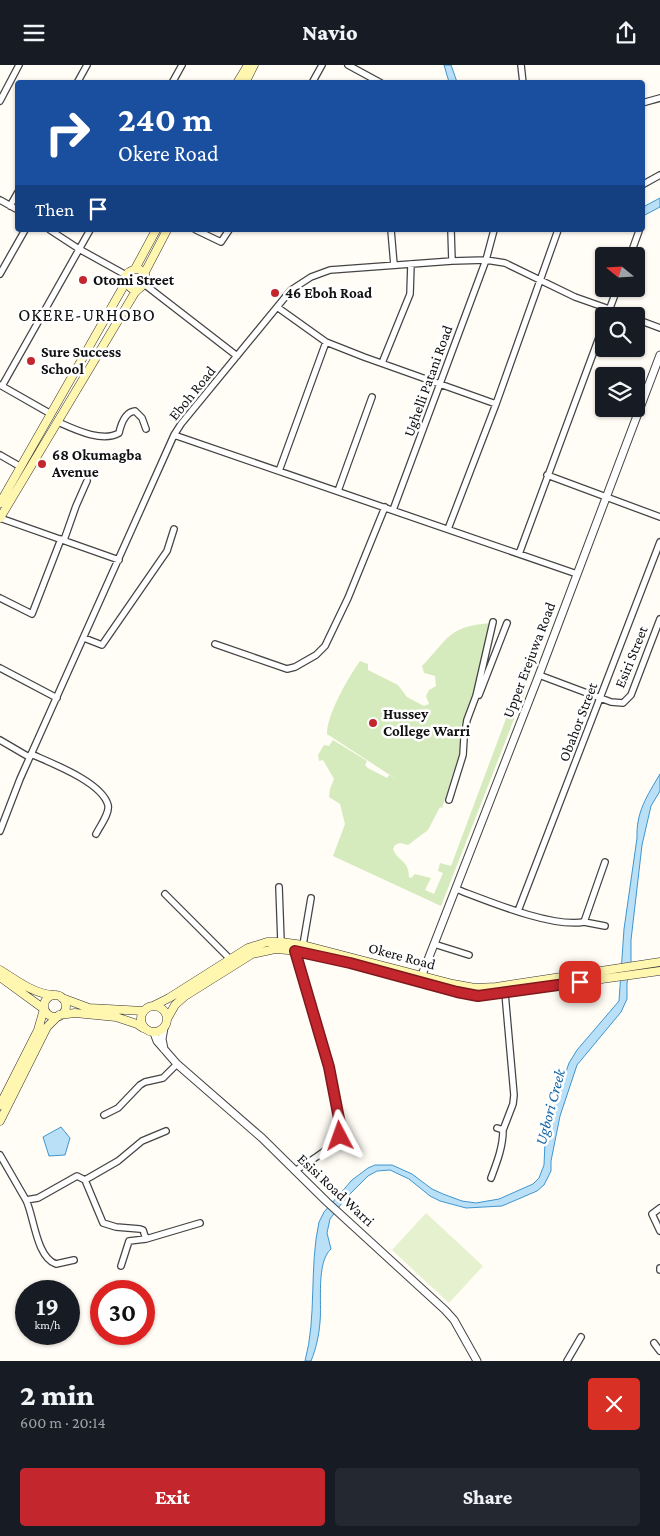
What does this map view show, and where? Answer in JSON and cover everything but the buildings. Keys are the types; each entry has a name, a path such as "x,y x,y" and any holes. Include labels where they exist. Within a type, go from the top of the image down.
{"main road":[{"path":"239,80 248,65"},
{"path":"246,80 254,65"},
{"path":"0,503 130,271 135,269 155,232"},
{"path":"144,274 165,232"},
{"path":"0,518 146,279 140,270 135,269"},
{"path":"126,279 131,288 141,287"},
{"name":"Okere Road","path":"153,1006 169,998 248,948 267,942 303,945 464,987 485,987 618,973 629,975 660,971"},
{"name":"Okere Road","path":"167,1019 180,1000 247,957 275,949 295,951 350,963 468,995 478,996 618,973 632,967 660,963"},
{"path":"0,970 29,988 89,1008 144,1011 153,1006 161,1009 167,1019 164,1028 154,1033 146,1031 137,1024 116,1017 75,1013 50,1015 0,977"},
{"path":"0,1105 38,1030 45,1001 53,995"},
{"path":"0,1121 46,1027 65,1007 62,998"},
{"path":"143,1028 140,1019 144,1011"}],"street":[{"path":"0,101 19,65"},
{"path":"78,80 86,65"},
{"path":"174,80 182,65"},
{"path":"314,80 322,65"},
{"path":"348,65 376,80"},
{"path":"521,65 523,80"},
{"path":"645,102 660,98"},
{"path":"645,183 660,175"},
{"path":"10,205 15,197"},
{"path":"0,200 15,208"},
{"path":"0,274 24,232"},
{"path":"53,232 126,279"},
{"path":"51,414 1,386 89,232"},
{"path":"200,232 221,243 228,232"},
{"path":"391,232 394,265"},
{"path":"451,232 452,261"},
{"name":"Ughelli Patani Road","path":"393,510 486,260 493,232"},
{"path":"448,529 496,404 557,232"},
{"path":"633,247 639,232"},
{"name":"Eboh Road","path":"0,831 6,811 30,756 120,560 174,435 291,291 311,277 330,270 486,260 505,263 576,297 604,307"},
{"path":"382,363 410,294 411,264"},
{"path":"141,287 237,356"},
{"path":"277,307 326,342 496,404"},
{"path":"645,322 660,328"},
{"path":"279,471 326,342"},
{"path":"519,554 595,348"},
{"name":"Upper Erejuwa Road","path":"422,975 539,675 660,355"},
{"path":"338,491 372,397"},
{"path":"58,422 88,434 110,437 119,433 126,415 131,411 135,411 142,418 146,429"},
{"path":"174,435 577,574"},
{"path":"0,455 20,467"},
{"path":"547,475 660,517"},
{"path":"0,598 32,614 87,481"},
{"path":"215,643 287,669 296,667 322,651 348,598 385,507"},
{"path":"0,518 120,560"},
{"path":"84,638 102,645 167,551 174,529"},
{"name":"Obahor Street","path":"518,911 660,542"},
{"name":"Esiri Street","path":"539,675 601,699 623,703 631,695 660,619"},
{"path":"449,800 463,755 466,729 476,696 493,622"},
{"path":"466,729 507,623"},
{"path":"0,669 57,698"},
{"path":"0,740 30,756 75,773 95,788 106,800 108,806 108,811 96,834"},
{"path":"0,808 6,811"},
{"path":"584,922 605,862"},
{"path":"279,887 281,942"},
{"path":"456,889 518,911 558,922 584,922 605,926"},
{"path":"165,894 230,959"},
{"path":"303,945 311,898"},
{"path":"434,944 469,955"},
{"path":"295,951 329,1067 341,1130 340,1136 336,1140 295,1171"},
{"path":"491,1178 501,1151 500,1129 513,1104 514,1095 505,993"},
{"path":"164,1028 162,1039 164,1050"},
{"name":"Esisi Road Warri","path":"154,1033 157,1041 177,1064 262,1137 336,1210 445,1310 454,1320 478,1361"},
{"path":"104,1115 118,1108 140,1085 163,1078 177,1064"},
{"path":"85,1181 118,1161 142,1141 166,1131"},
{"path":"0,1155 26,1200 32,1223 47,1259 56,1264 74,1260"},
{"path":"26,1200 38,1198 77,1176 85,1181 103,1223 116,1227 143,1230 146,1239"},
{"path":"660,1208 652,1214 660,1231"},
{"path":"121,1266 128,1241 146,1239 200,1223"},
{"path":"567,1361 581,1337"},
{"path":"654,1343 660,1351"}],"green space":[{"path":"492,623 474,694 460,729 460,752 442,808 440,807 428,830 408,845 400,843 395,845 393,849 407,867 409,877 411,878 415,874 431,878 425,890 434,894 443,873 438,871 440,863 451,866 516,692 527,686 441,906 333,856 345,824 340,804 329,797 334,779 323,760 319,761 318,755 324,745 329,746 333,740 367,761 365,765 368,768 387,778 389,775 396,779 327,734 334,707 350,677 360,661 368,664 368,670 398,685 407,697 424,706 429,704 426,696 429,690 436,686 435,676 424,673 422,666 451,635 466,627"},
{"path":"426,1213 483,1266 449,1303 392,1250"}],"water":[{"path":"444,65 451,65 456,80 448,80"},
{"path":"660,198 660,207 645,215 645,206"},
{"path":"660,774 660,791 651,806 642,845 631,940 631,964 627,983 627,999 621,1012 577,1065 560,1116 551,1161 551,1171 544,1185 537,1191 502,1206 466,1208 440,1201 430,1196 409,1179 390,1170 377,1171 368,1176 345,1199 330,1219 327,1233 331,1249 326,1255 321,1273 320,1327 311,1361 305,1361 311,1327 314,1257 319,1222 324,1212 352,1180 375,1165 392,1165 412,1174 432,1189 443,1194 462,1201 476,1203 499,1199 533,1184 539,1178 544,1165 545,1142 555,1103 569,1063 577,1050 619,1001 624,929 638,820 643,805"},
{"path":"61,1127 70,1138 65,1155 49,1156 43,1137"}],"place":[{"name":"Otomi Street","path":"83,280"},
{"name":"46 Eboh Road","path":"275,293"},
{"name":"Sure Success School","path":"31,361"},
{"name":"68 Okumagba Avenue","path":"42,464"},
{"name":"Hussey College Warri","path":"373,723"}],"district":[{"name":"OKERE-URHOBO","path":"87,315"}],"route":[{"path":"340,1136 341,1130 329,1067 295,951 350,963 468,995 478,996 505,993 580,982"}],"water label":[{"name":"Ugbori Creek","path":"550,1107"}]}
